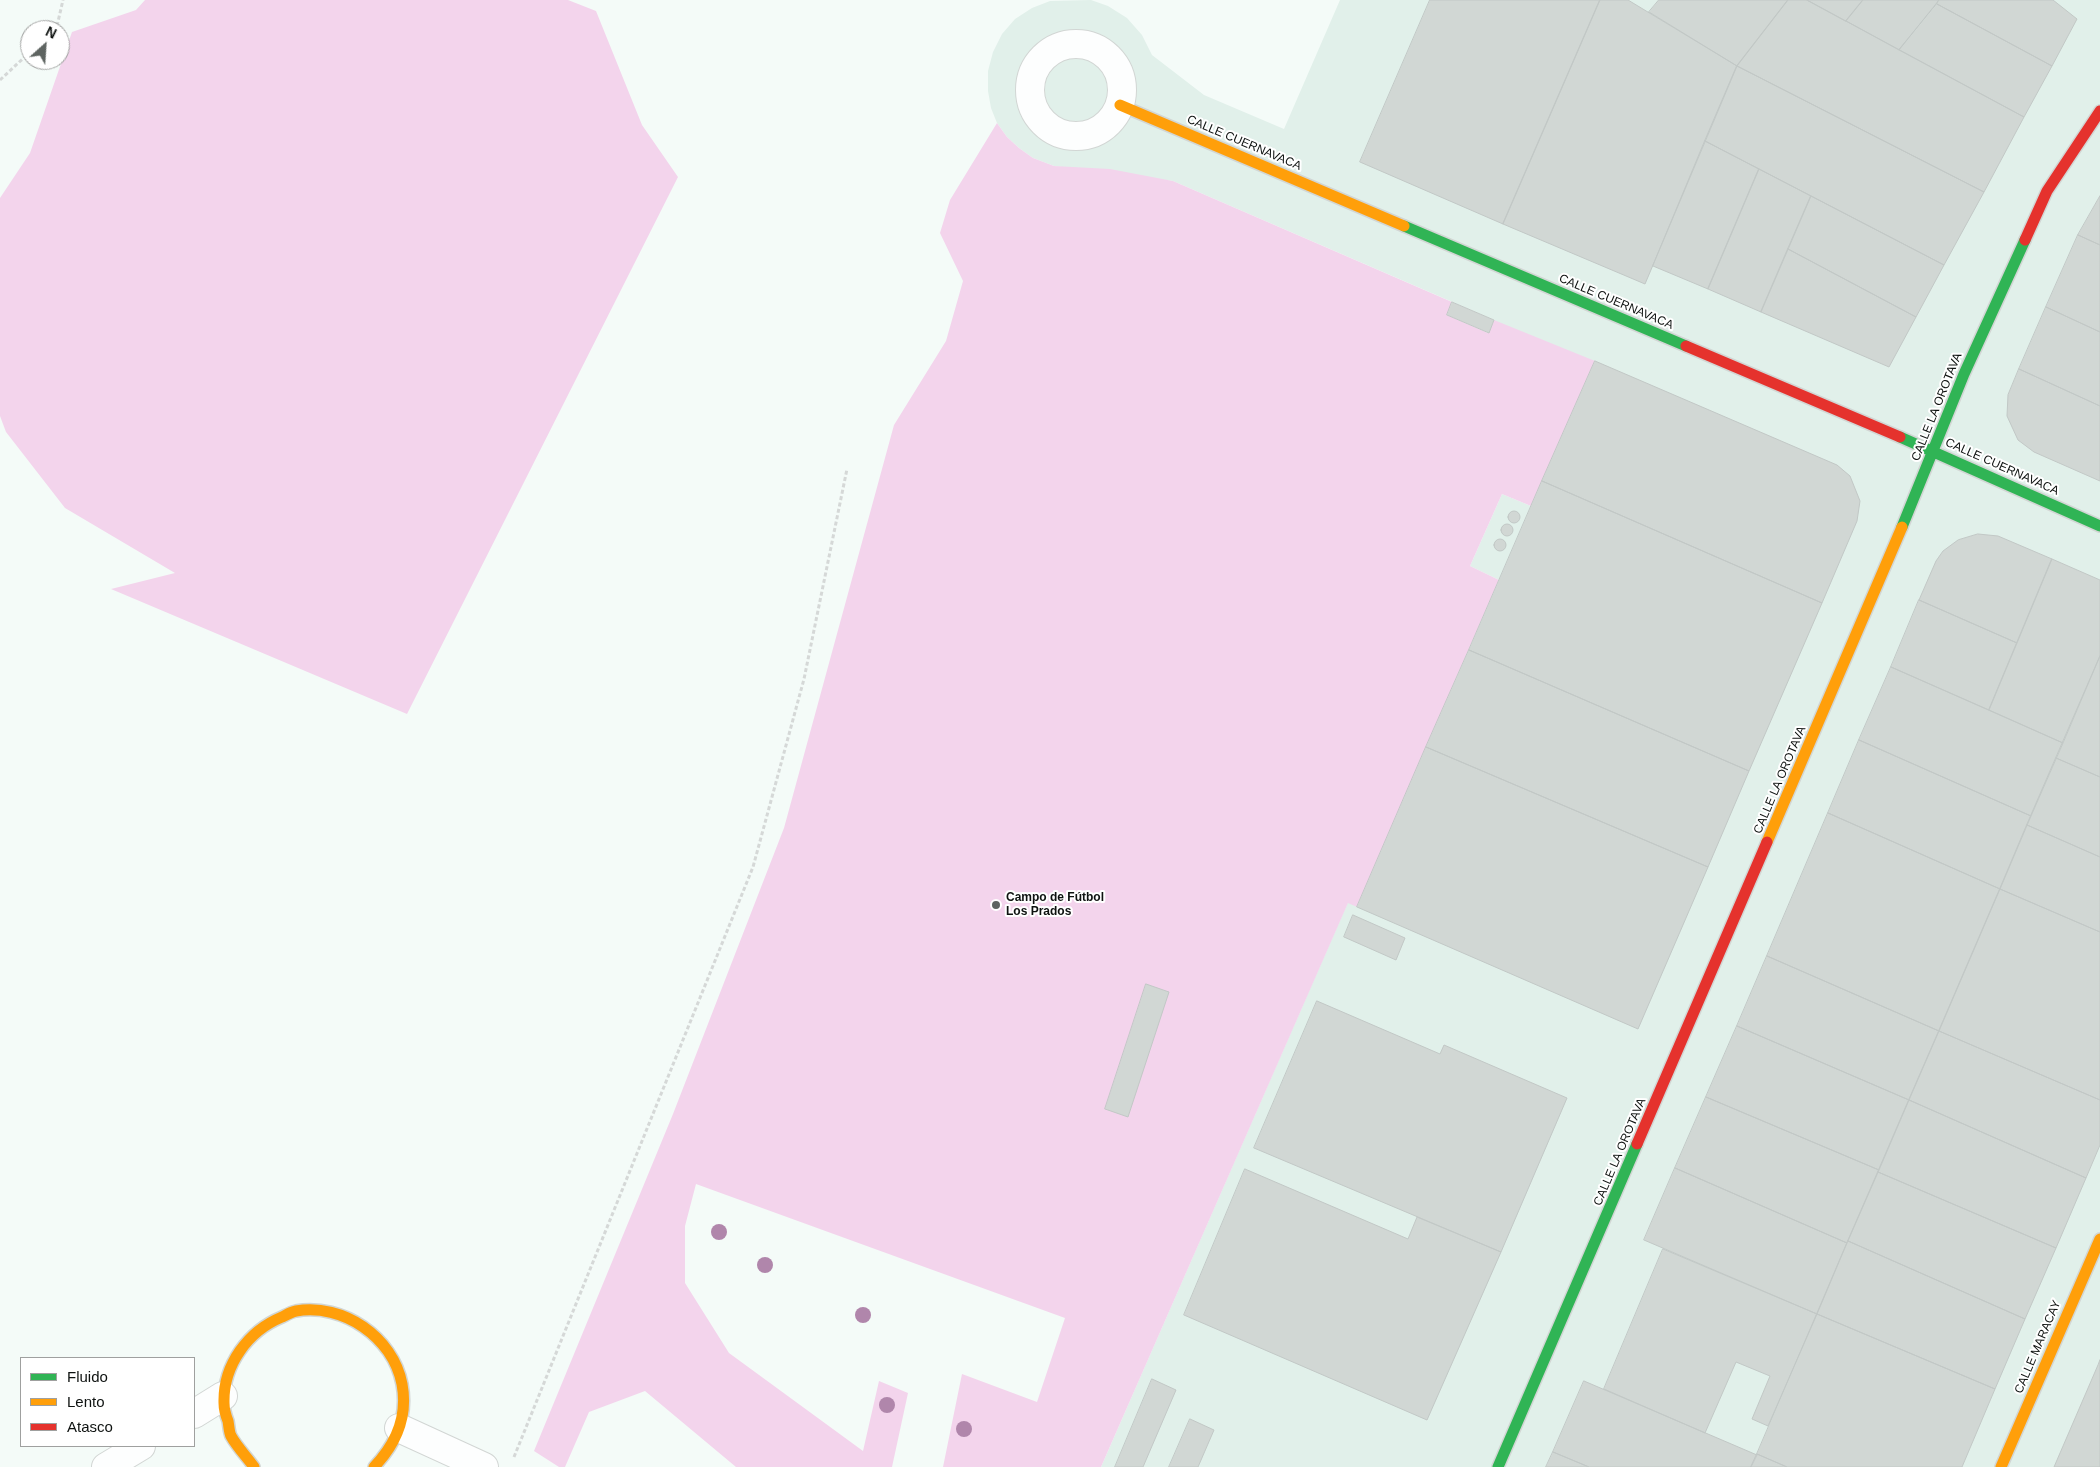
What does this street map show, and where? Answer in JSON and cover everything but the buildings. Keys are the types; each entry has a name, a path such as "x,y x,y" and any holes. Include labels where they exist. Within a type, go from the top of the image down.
{"street":[{"name":"CALLE CUERNAVACA","path":"1120,105 1933,451 2100,526"},
{"name":"CALLE LA OROTAVA","path":"1498,1467 1898,538 1964,374 2047,191 2100,111"},
{"name":"CALLE MARACAY","path":"2001,1467 2100,1239"},
{"path":"254,1467 244,1457 233,1440 225,1418 223,1396 227,1374 236,1354 256,1331 268,1322 289,1313 312,1310 333,1313 354,1320 372,1332 387,1348 397,1367 403,1388 403,1410 399,1428 389,1450 374,1467"},
{"path":"195,1413 223,1396"},
{"path":"399,1428 484,1467"},
{"path":"106,1467 139,1447"}],"path":[{"path":"58,20 63,0"},
{"path":"0,80 20,61"},
{"path":"514,1458 753,867 804,679 847,469"}],"shaded area":[{"path":"145,0 568,0 596,11 642,125 678,177 407,714 111,589 175,573 65,508 6,432 0,416 0,198 30,153 59,70 70,70 70,38 72,32 136,10"},
{"path":"1091,0 1108,6 1127,18 1142,35 1152,55 1204,95 1284,129 1340,0 2100,0 2100,1467 1101,1467 1348,902 1357,906 1499,580 1470,566 1502,494 1531,506 1494,320 1173,181 1054,166 1033,158 1007,137 997,123 991,108 988,91 988,71 993,52 1002,34 1015,19 1032,8 1050,1"},
{"path":"997,123 1007,137 1033,158 1054,166 1110,169 1173,181 1452,302 1447,315 1488,333 1494,320 1595,361 1531,506 1502,494 1470,566 1499,580 1357,907 1348,903 1101,1467 943,1467 962,1374 1037,1402 1065,1318 696,1184 685,1226 685,1283 729,1353 863,1451 879,1381 908,1393 892,1467 736,1467 645,1391 589,1412 565,1467 559,1467 534,1451 673,1114 784,828 894,425 946,341 963,281 940,233 950,200"}],"traffic: fast":[{"path":"1404,226 1686,346"},
{"path":"1902,527 1964,374 2025,240"},
{"path":"1900,437 2100,526"},
{"path":"1498,1467 1637,1144"}],"traffic: slow":[{"path":"1120,105 1404,226"},
{"path":"1767,842 1902,527"},
{"path":"2001,1467 2100,1239"},
{"path":"254,1467 230,1433 224,1403 228,1376 240,1351 258,1331 292,1312 314,1310 331,1312 348,1318 363,1327 377,1338 397,1367 402,1384 402,1418 394,1439 374,1467"}],"traffic: jam":[{"path":"2025,240 2047,191 2100,111"},
{"path":"1686,346 1900,437"},
{"path":"1637,1144 1767,842"}],"place":[{"name":"Campo de Fútbol Los Prados","path":"996,905"}]}
